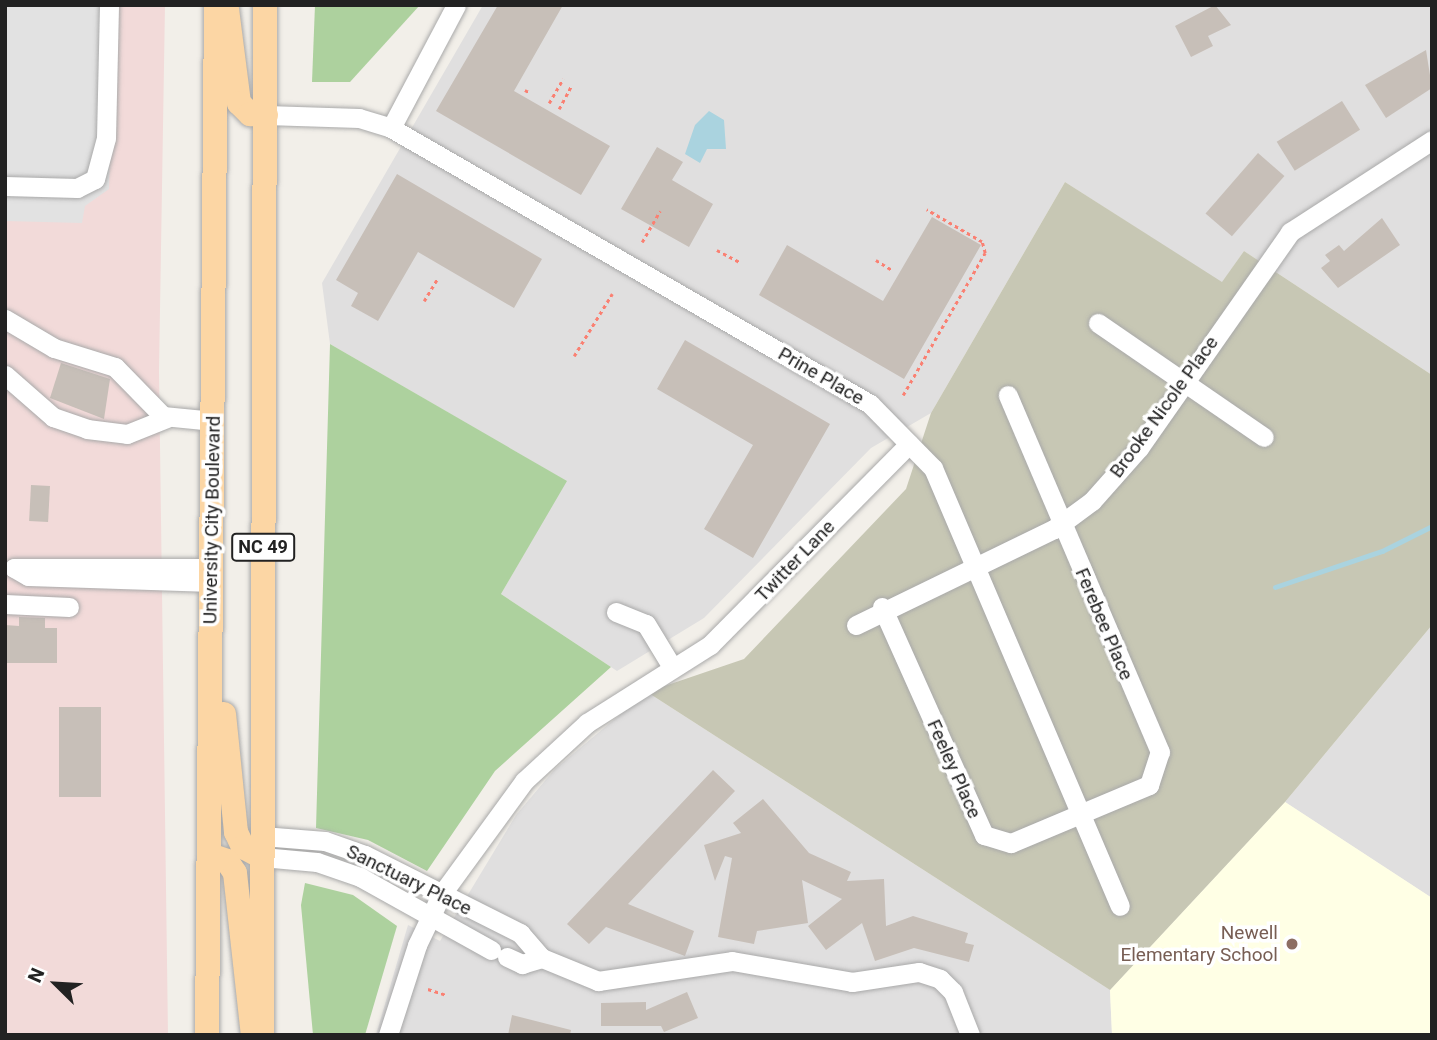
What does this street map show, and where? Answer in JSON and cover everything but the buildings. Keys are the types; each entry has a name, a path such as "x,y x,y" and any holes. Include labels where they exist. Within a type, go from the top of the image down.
{"main road":[{"name":"University City Boulevard","path":"207,1035 216,5"},
{"path":"226,5 239,103 250,114 266,115"},
{"name":"NC 49","path":"262,1035 265,5"},
{"path":"211,643 236,832 243,847 262,846"},
{"path":"210,855 227,861 234,873 253,1035"}],"street":[{"path":"5,186 78,188 94,179 106,138 109,5"},
{"path":"391,128 456,5"},
{"name":"Prine Place","path":"266,115 359,118 391,128 870,404 933,468 1119,906"},
{"name":"Brooke Nicole Place","path":"856,625 882,607 1062,523 1131,457 1290,232 1432,140"},
{"path":"5,319 54,348 115,367 167,418"},
{"path":"1098,323 1264,436"},
{"path":"5,375 53,417 87,429 127,434 167,418 214,421"},
{"name":"Ferebee Place","path":"1008,395 1160,752 1149,785 1082,815"},
{"name":"Twitter Lane","path":"441,895 524,781 587,723 735,623 909,444"},
{"path":"10,568 213,575"},
{"path":"5,604 69,607"},
{"name":"Feeley Place","path":"882,607 984,835 1012,844 1082,815"},
{"path":"615,612 646,624 672,667"},
{"name":"Sanctuary Place","path":"262,846 339,845 520,933 542,958 598,981 732,961 852,982 919,972 940,979 953,992 970,1035"},
{"name":"Sanctuary Place","path":"262,846 335,867 522,964 542,958"},
{"path":"388,1035 431,915 441,895"},
{"path":"493,951 495,921"}],"path":[{"path":"549,103 563,79"},
{"path":"559,109 572,85"},
{"path":"903,395 985,253 982,242 927,210"},
{"path":"642,242 660,211"},
{"path":"717,250 741,263"},
{"path":"876,260 892,270"},
{"path":"424,301 438,278"},
{"path":"574,356 612,294"},
{"path":"428,989 446,995"}],"shaded area":[{"path":"5,5 165,5 159,371 168,1035 5,1035"},
{"path":"114,5 109,189 85,206 82,223 5,221 5,7"},
{"path":"483,5 1432,5 1432,375 1244,251 1222,283 1065,182 931,413 871,448 704,618 617,671 501,594 566,481 330,344 322,283"},
{"path":"1065,182 1222,282 1244,251 1432,375 1432,625 1285,802 1110,990 647,692 744,659 906,489 931,413"},
{"path":"1432,625 1432,898 1285,802"},
{"path":"647,692 1110,990 1112,1035 376,1035 408,925 440,941 516,815 555,769"},
{"name":"Newell Elementary School","path":"1285,802 1432,898 1432,1035 1112,1035 1110,990"}],"green space":[{"path":"315,5 420,5 350,82 312,82"},
{"path":"330,344 567,481 501,594 611,667 495,771 427,871 368,840 316,828"},
{"path":"305,883 353,895 397,926 365,1035 313,1035 301,905"}],"water":[{"path":"709,111 724,120 726,149 707,149 700,163 685,154 695,125"}],"waterway":[{"path":"1275,587 1382,551 1432,526"}],"place":[{"name":"Newell Elementary School","path":"1292,944"}]}
